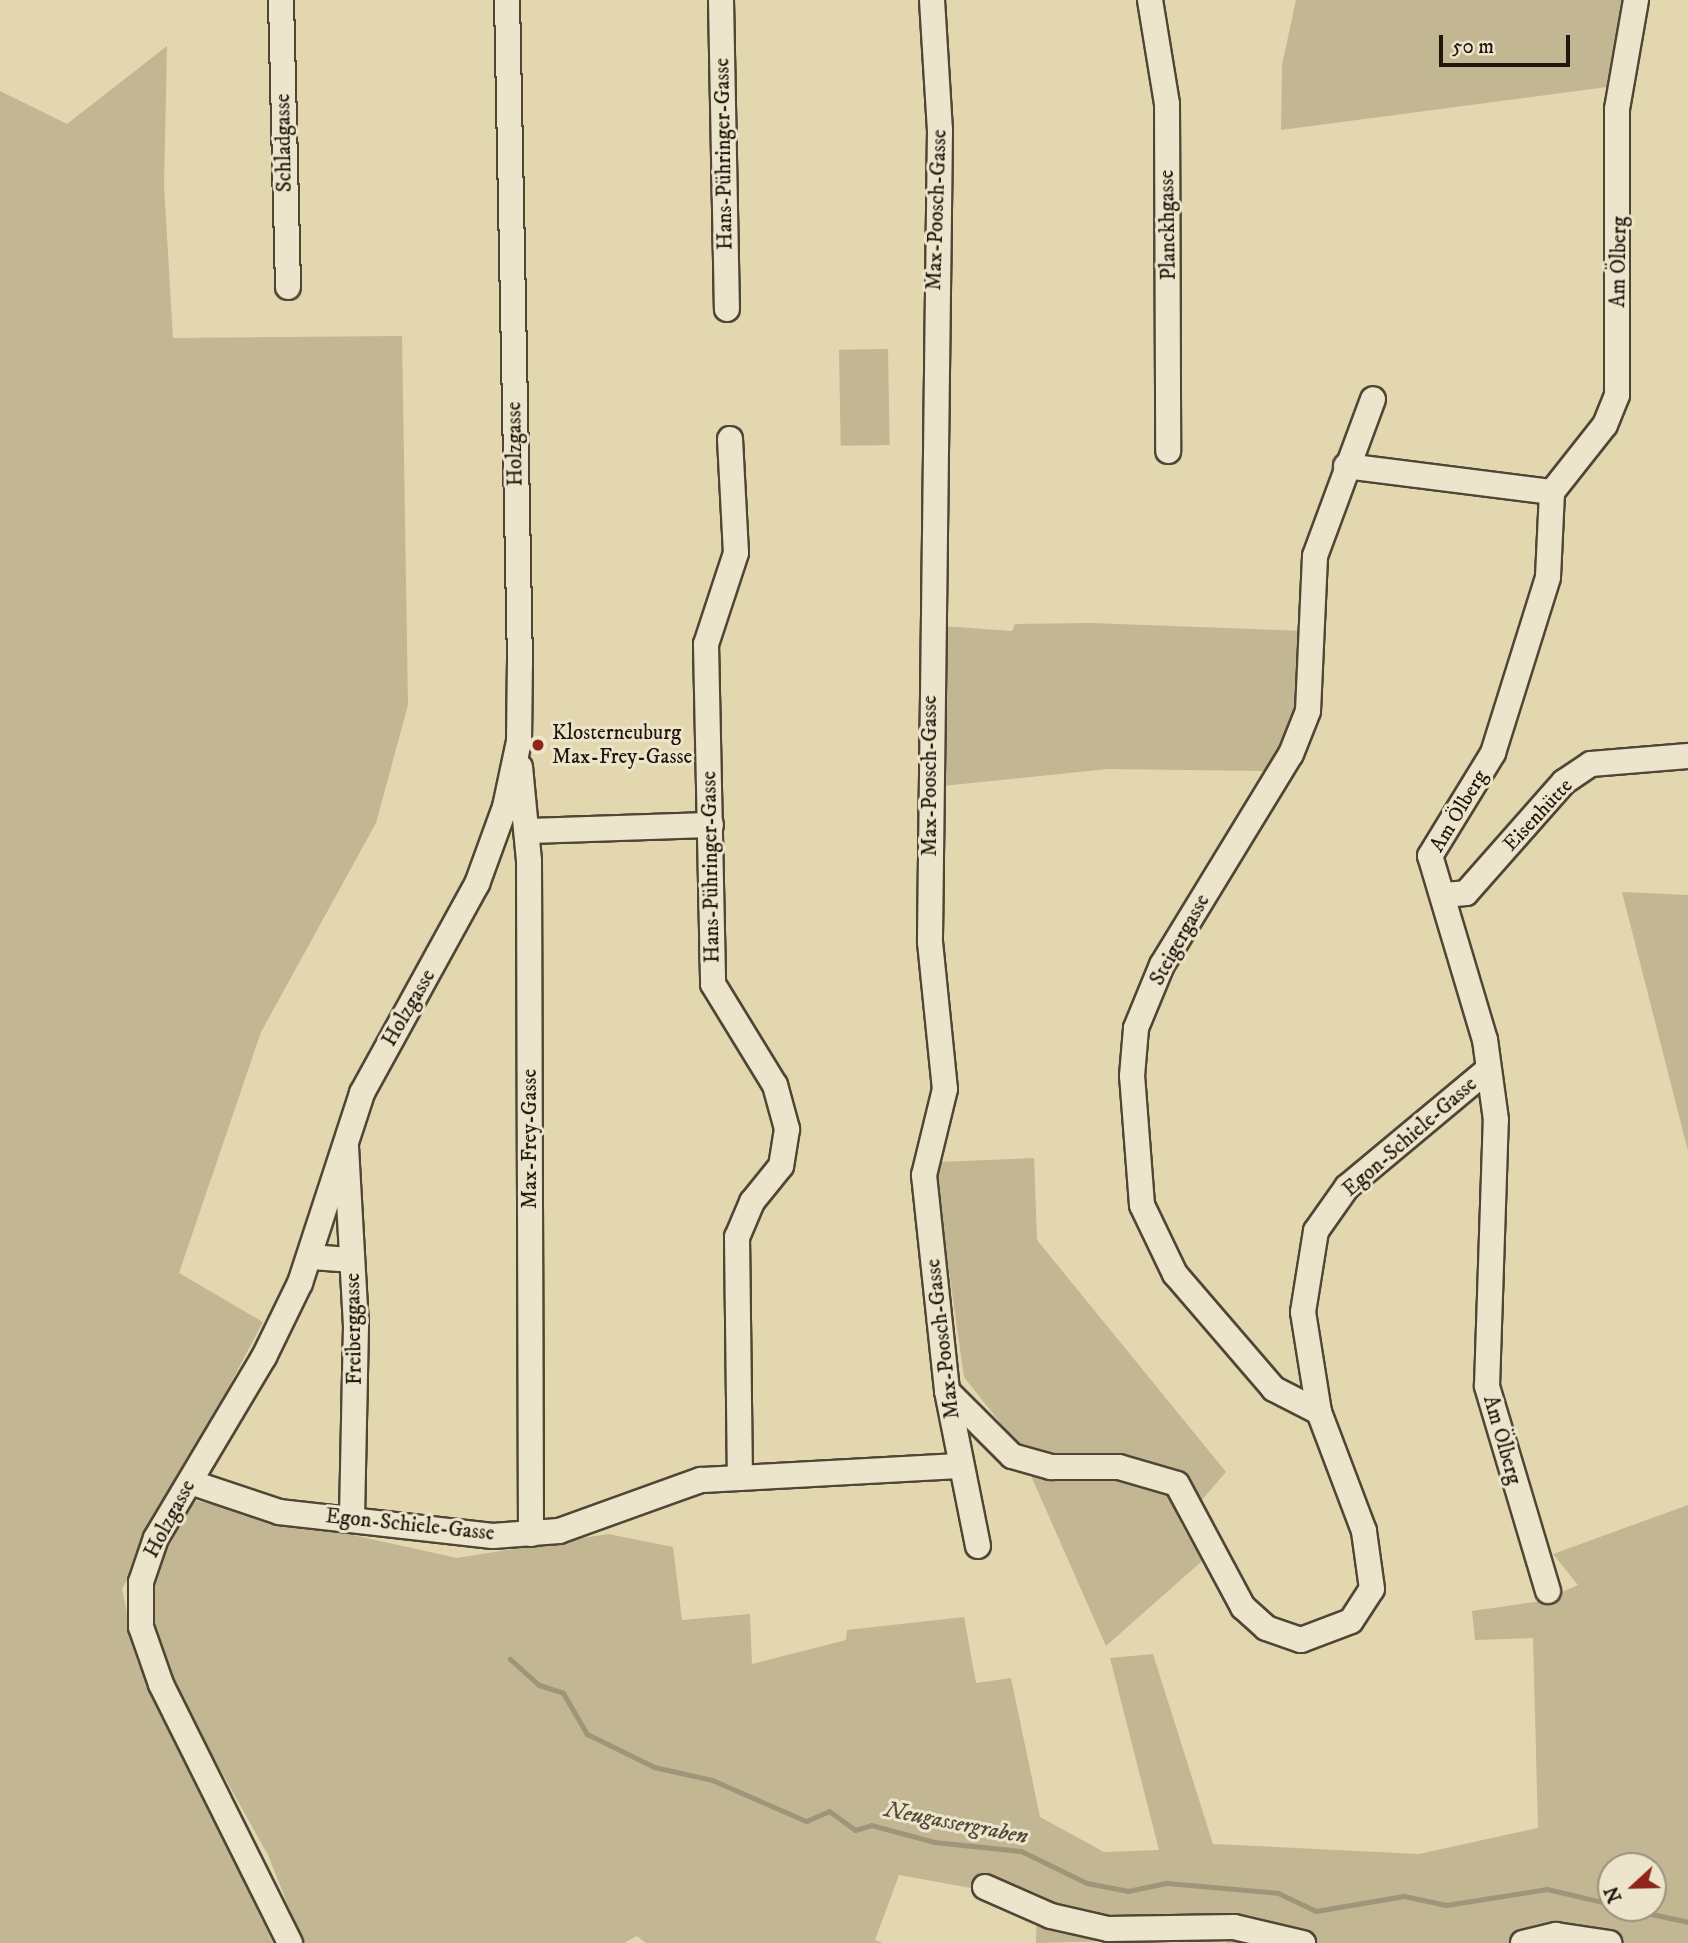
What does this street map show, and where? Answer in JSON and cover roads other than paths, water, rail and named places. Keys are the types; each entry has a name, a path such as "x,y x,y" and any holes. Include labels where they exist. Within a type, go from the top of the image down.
{"street":[{"name":"Schladgasse","path":"281,0 288,286"},
{"name":"Holzgasse","path":"290,1943 161,1684 141,1627 147,1560 264,1357 310,1257 345,1138 362,1093 488,859 518,745 506,0"},
{"name":"Hans-Pühringer-Gasse","path":"722,0 727,309"},
{"name":"Max-Poosch-Gasse","path":"932,0 940,130 930,942 945,1089 925,1175 947,1391 978,1546"},
{"name":"Planckhgasse","path":"1150,0 1167,104 1168,451"},
{"name":"Am Ölberg","path":"1548,1591 1487,1386 1496,1120 1485,1072 1485,1040 1444,895 1430,856 1493,753 1548,578 1552,492 1605,425 1618,396 1617,109 1636,0"},
{"name":"Steigergasse","path":"1319,1412 1275,1389 1175,1274 1142,1205 1132,1076 1136,1028 1162,965 1291,754 1308,710 1315,556 1346,466 1373,399"},
{"name":"Hans-Pühringer-Gasse","path":"730,439 736,553 706,644 713,984 775,1084 786,1129 781,1166 752,1202 737,1237 740,1478"},
{"path":"1346,466 1552,492"},
{"name":"Max-Frey-Gasse","path":"518,745 529,861 531,1534"},
{"name":"Eisenhütte","path":"1444,895 1466,893 1564,782 1591,764 1688,756"},
{"path":"527,831 711,825"},
{"path":"488,859 529,861"},
{"name":"Egon-Schiele-Gasse","path":"947,1391 1012,1455 1051,1467 1119,1467 1177,1484 1242,1607 1266,1628 1301,1640 1350,1621 1372,1589 1364,1531 1319,1412 1303,1312 1316,1231 1347,1187 1485,1072"},
{"name":"Freiberggasse","path":"345,1138 352,1260 352,1520"},
{"path":"310,1257 352,1260"},
{"name":"Egon-Schiele-Gasse","path":"190,1482 256,1507 425,1531 531,1534 582,1524 674,1487 740,1478 961,1466"},
{"path":"985,1887 1051,1916 1108,1929 1234,1927 1303,1943"},
{"path":"1522,1943 1566,1935 1609,1943"}],"waterway":[{"name":"Neugassergraben","path":"510,1659 539,1685 563,1693 587,1734 654,1767 712,1780 806,1821 829,1811 855,1830 871,1825 934,1842 1021,1851 1087,1883 1128,1891 1167,1883 1278,1893 1316,1911 1404,1896 1446,1905 1547,1889 1597,1901"},
{"name":"Neugassergraben","path":"1667,1917 1688,1922"}],"place":[{"name":"Klosterneuburg Max-Frey-Gasse","path":"538,745"}]}
